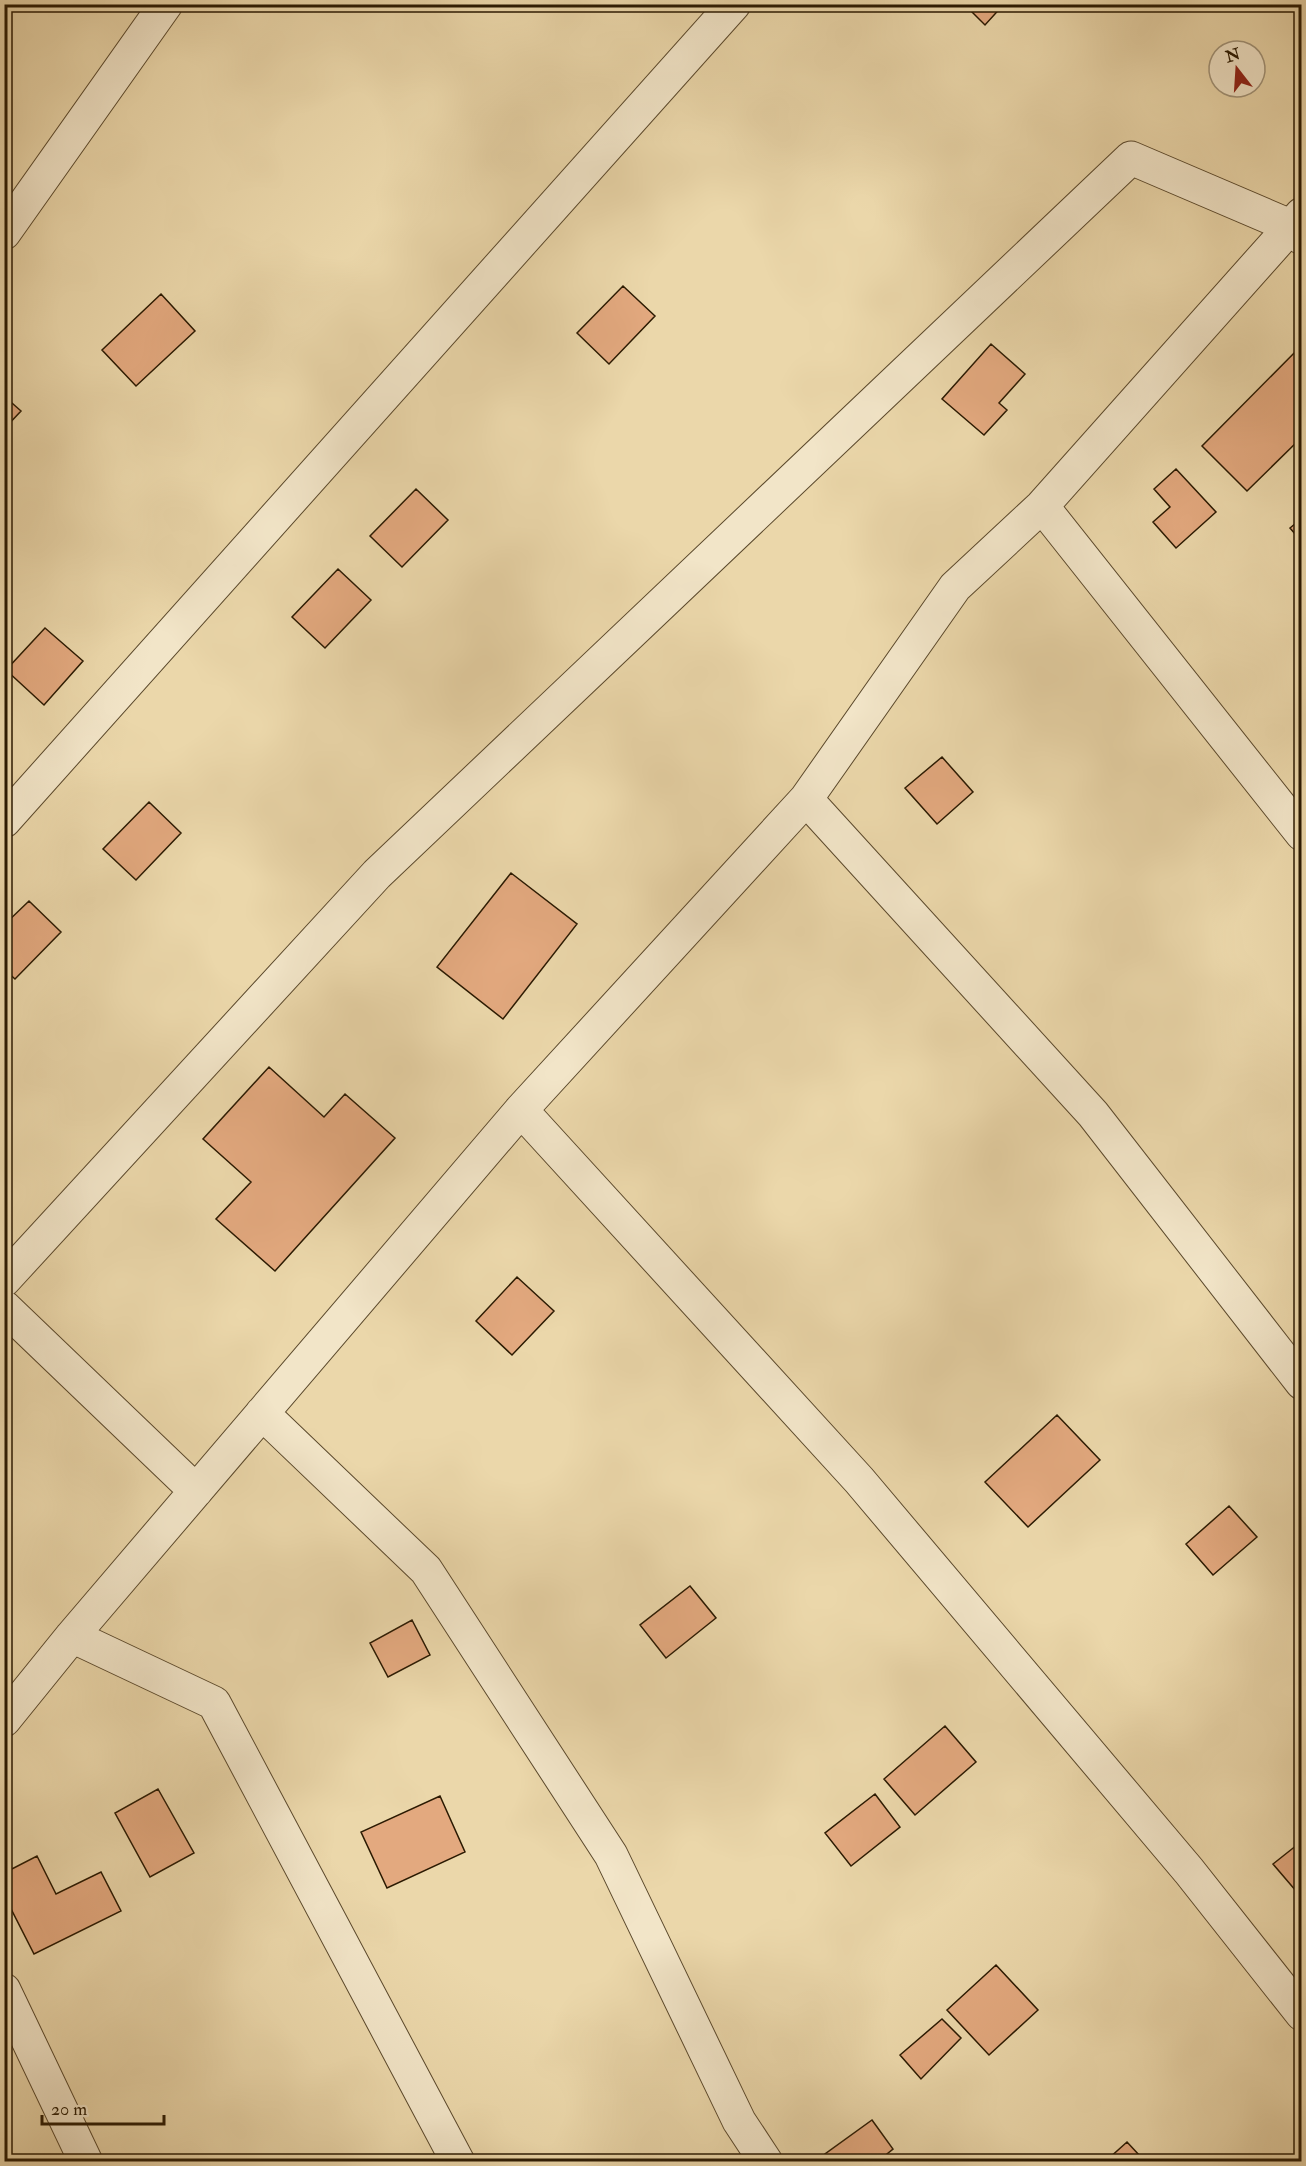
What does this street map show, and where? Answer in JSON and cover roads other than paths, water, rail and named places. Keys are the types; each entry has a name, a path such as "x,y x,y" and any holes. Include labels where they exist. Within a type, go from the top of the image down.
{"street":[{"path":"4,233 166,4"},
{"path":"4,820 734,4"},
{"path":"4,1280 377,874 1131,158 1298,226 1042,506 955,587 806,799 521,1110 72,1636 4,1720"},
{"path":"1042,506 1302,834"},
{"path":"806,799 1093,1114 1302,1383"},
{"path":"521,1110 867,1489 1189,1871 1302,2014"},
{"path":"4,1307 196,1491"},
{"path":"262,1413 426,1570 611,1855 739,2121 766,2162"},
{"path":"72,1636 214,1702 458,2162"},
{"path":"4,1990 87,2162"}]}
